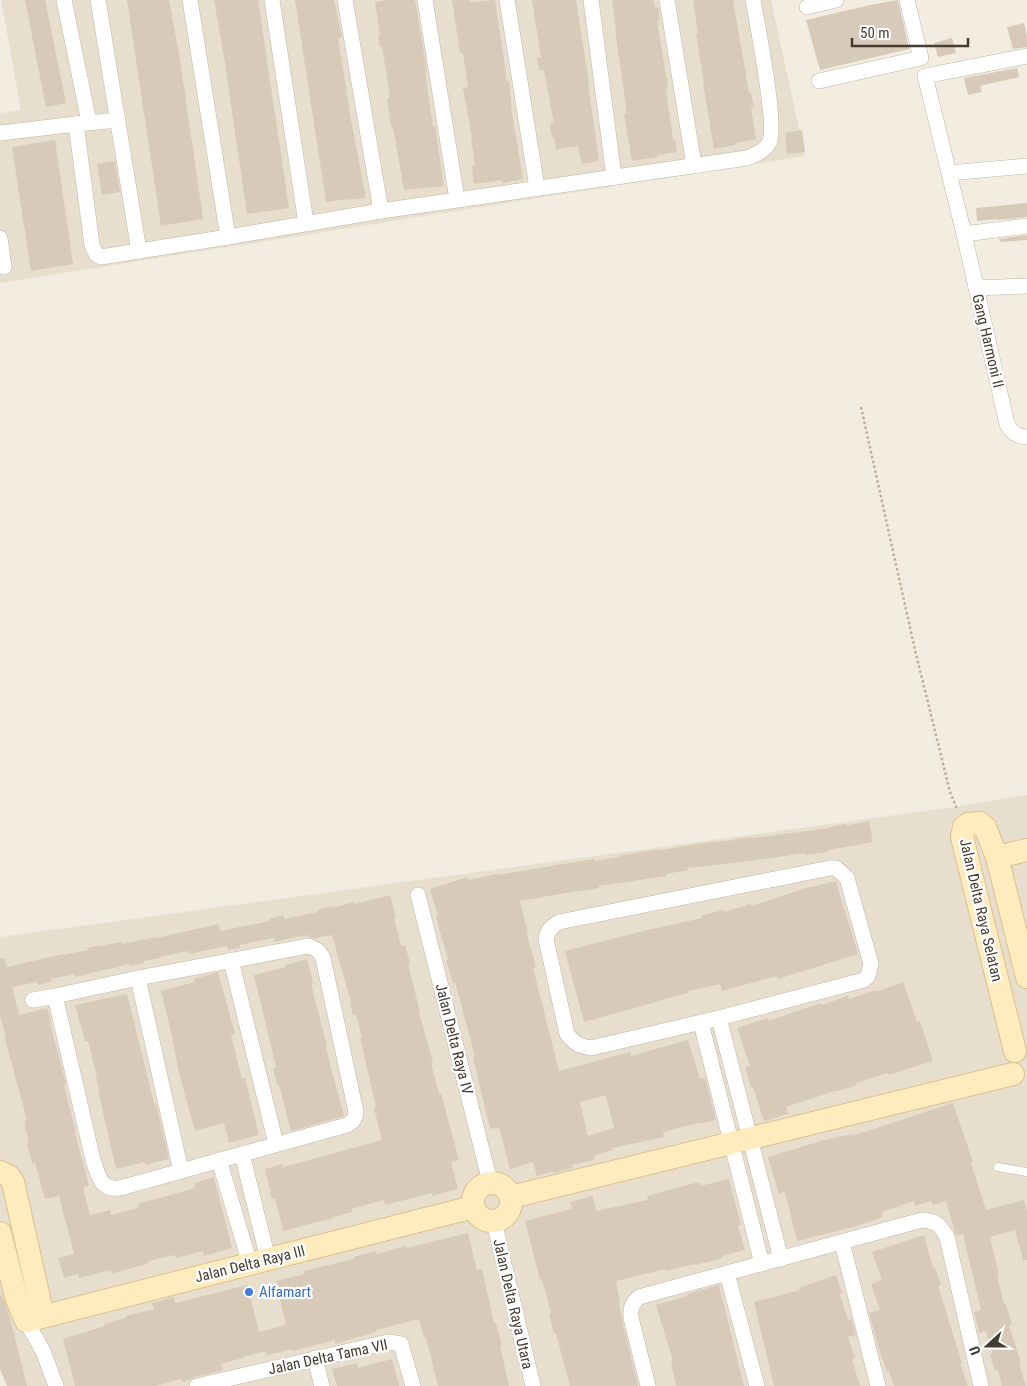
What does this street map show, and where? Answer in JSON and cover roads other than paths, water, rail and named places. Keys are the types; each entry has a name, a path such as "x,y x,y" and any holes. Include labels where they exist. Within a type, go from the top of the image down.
{"street":[{"path":"64,0 82,123 92,245 96,254 101,257 457,199 747,158 760,152 769,143 772,128 753,0"},
{"path":"98,0 139,251"},
{"path":"190,0 228,237"},
{"path":"272,0 306,223"},
{"path":"345,0 381,211"},
{"path":"425,0 457,199"},
{"path":"507,0 537,188"},
{"path":"591,0 614,177"},
{"path":"667,0 694,165"},
{"path":"807,7 836,0"},
{"path":"819,81 921,58 907,0"},
{"name":"Gang Harmoni II","path":"1027,56 925,76 964,234 1007,424 1012,432 1020,437 1027,437"},
{"path":"0,133 118,120"},
{"path":"949,173 1027,166"},
{"path":"964,234 1027,226"},
{"path":"0,238 4,267"},
{"path":"976,288 1027,286"},
{"name":"Jalan Delta Raya Selatan","path":"1021,1046 962,837 964,827 968,824 980,823 985,828 997,857 1027,977"},
{"path":"997,857 1027,850"},
{"path":"830,868 836,868 842,872 847,878 871,964 868,976 864,980 701,1023 591,1048 573,1042 567,1034 546,939 548,931 559,922 830,868"},
{"name":"Jalan Delta Raya IV","path":"418,895 490,1182"},
{"path":"33,1000 231,960 308,946 316,948 323,958 356,1118 347,1125 113,1189 107,1187 102,1182 93,1160 55,996"},
{"path":"231,960 276,1144"},
{"path":"138,978 181,1170"},
{"path":"719,1018 762,1264"},
{"path":"701,1023 780,1259"},
{"path":"511,1197 741,1141 1020,1081 1011,1067 1012,1059 1021,1046"},
{"path":"242,1154 259,1261"},
{"path":"219,1160 259,1261"},
{"path":"0,1172 9,1176 13,1182 35,1318 43,1351 56,1386"},
{"path":"490,1182 503,1186 508,1191 512,1204 506,1216 494,1222 481,1218 476,1213 472,1200 478,1188 490,1182"},
{"name":"Jalan Delta Raya III","path":"35,1318 473,1207"},
{"path":"648,1386 630,1310 633,1303 639,1297 922,1220 934,1221 941,1227 947,1237 981,1386"},
{"name":"Jalan Delta Raya Utara","path":"494,1222 533,1386"},
{"path":"0,1233 17,1300 35,1318"},
{"path":"842,1242 878,1386"},
{"path":"727,1273 757,1386"},
{"name":"Jalan Delta Tama VII","path":"197,1386 230,1382 315,1358 388,1342 401,1344 413,1386"},
{"path":"315,1358 322,1386"}],"lane":[{"path":"998,1167 1027,1172"}],"place":[{"name":"Alfamart","path":"249,1292"}]}
